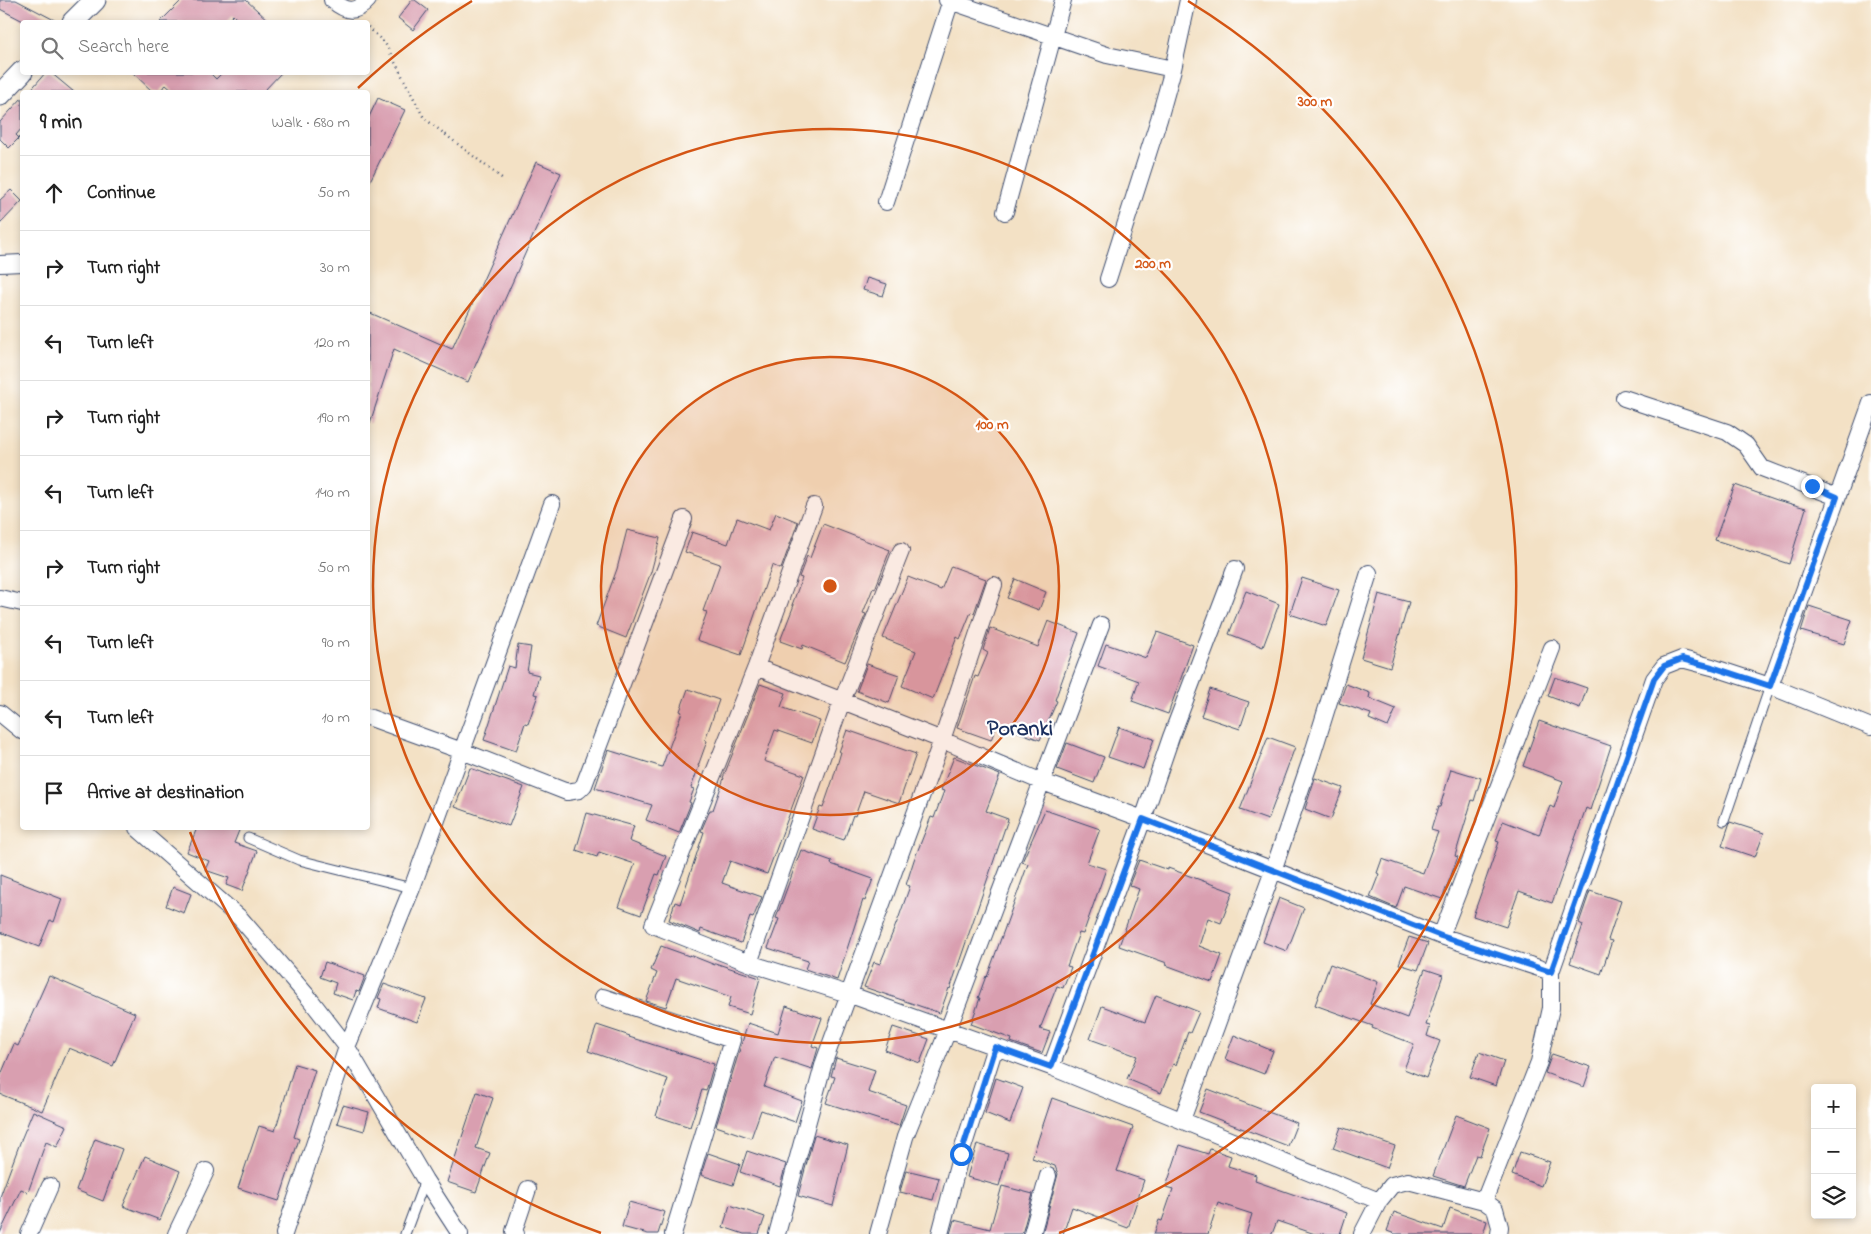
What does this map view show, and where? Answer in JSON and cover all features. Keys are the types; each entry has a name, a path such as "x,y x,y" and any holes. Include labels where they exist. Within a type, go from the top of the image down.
{"street":[{"path":"75,20 94,0"},
{"path":"332,0 345,10 351,11 357,10 368,0"},
{"path":"886,202 950,0 1107,55 1173,69"},
{"path":"1005,212 1063,0"},
{"path":"1108,279 1159,118 1173,69 1188,0"},
{"path":"0,95 20,74"},
{"path":"0,264 20,263"},
{"path":"1624,398 1727,432 1746,445 1762,468 1837,497"},
{"path":"1770,686 1871,403"},
{"path":"284,1234 347,1047 412,888 552,504"},
{"path":"814,506 756,667 653,925 749,963 848,994 1051,1067 1379,1201"},
{"path":"370,718 568,792 579,790 584,785 684,519"},
{"path":"749,963 842,701 901,551"},
{"path":"1051,1067 1143,819 1171,737 1235,568"},
{"path":"1182,1120 1274,868 1311,759 1369,573"},
{"path":"777,1234 824,1062 942,740 994,586"},
{"path":"0,598 20,602"},
{"path":"878,1234 905,1137 948,1030 1100,625"},
{"path":"1441,936 1552,648"},
{"path":"1484,1201 1539,1062 1551,1008 1551,972 1654,679 1664,666 1682,659 1712,667 1770,686 1871,727"},
{"path":"756,667 942,740 1040,781 1274,868 1441,936 1551,972"},
{"path":"0,713 20,730"},
{"path":"139,830 240,918 309,998 347,1047 425,1180 460,1234"},
{"path":"603,997 732,1040 673,1234"},
{"path":"940,1234 961,1154 995,1047"},
{"path":"176,1234 206,1171"},
{"path":"1032,1234 1048,1176"},
{"path":"1362,1234 1379,1201 1392,1185 1408,1180 1484,1201 1495,1209 1500,1227 1499,1234"},
{"path":"29,1234 50,1186"},
{"path":"516,1234 514,1231 528,1189"}],"lane":[{"path":"1724,821 1770,686"},
{"path":"248,838 299,860 412,888"},
{"path":"405,1234 425,1180"}],"path":[{"path":"370,29 384,43 424,118 504,178"}],"building":[{"path":"0,0 16,0 54,20 21,20 0,9"},
{"path":"182,0 246,0 268,20 238,20 233,15 228,20 162,20"},
{"path":"412,0 415,0 428,10 413,30 398,18"},
{"path":"43,75 54,75 72,90 31,90"},
{"path":"135,75 212,75 216,79 220,75 279,75 265,90 172,90 166,85 160,90 151,90"},
{"path":"378,98 405,110 370,181 370,115"},
{"path":"20,100 20,130 16,135 19,138 9,148 0,139 0,122"},
{"path":"536,162 561,173 468,382 394,349 370,423 370,313 452,349"},
{"path":"11,190 20,199 20,203 0,224 0,200"},
{"path":"867,278 887,284 883,296 863,290"},
{"path":"1735,485 1806,508 1789,564 1715,540"},
{"path":"776,513 798,522 781,569 772,565 741,655 697,640 707,612 703,611 720,564 685,552 692,532 728,544 737,518 769,530"},
{"path":"823,524 890,550 875,589 873,588 863,613 866,614 845,662 803,645 802,649 780,641 794,605 792,605 802,578 799,577 807,556 810,558"},
{"path":"627,530 660,538 651,572 626,638 596,626 617,569"},
{"path":"951,566 986,579 974,613 971,612 960,639 957,637 933,699 902,686 916,651 883,638 908,577 941,590"},
{"path":"1302,578 1339,590 1326,626 1290,614"},
{"path":"1015,579 1046,592 1039,610 1007,598"},
{"path":"1246,591 1279,604 1263,647 1229,634"},
{"path":"1379,594 1409,602 1390,667 1361,658"},
{"path":"1809,606 1852,620 1844,644 1801,631"},
{"path":"1048,621 1079,633 1055,700 1057,701 1040,740 997,724 991,740 957,728 975,676 978,677 988,653 983,650 990,628 1038,647"},
{"path":"1157,632 1193,645 1168,714 1132,701 1139,681 1098,666 1106,644 1146,658"},
{"path":"518,645 531,647 527,672 539,675 534,694 538,695 528,724 525,723 516,751 484,740 508,666 515,668"},
{"path":"867,664 899,675 889,703 857,691"},
{"path":"1555,677 1587,688 1580,708 1548,696"},
{"path":"760,684 786,693 781,707 820,721 812,743 775,730 764,761 804,775 767,874 730,861 722,883 762,897 753,918 750,917 741,943 701,929 700,933 669,920 675,902 680,904 704,832 701,831 710,810 713,810 723,778"},
{"path":"1346,684 1370,693 1369,698 1396,709 1388,727 1369,719 1371,714 1339,703"},
{"path":"688,689 719,700 691,788 694,789 689,802 691,803 679,833 646,820 652,805 595,788 608,750 662,767 682,712 680,711"},
{"path":"1210,689 1249,702 1240,729 1201,716"},
{"path":"1539,721 1611,746 1590,810 1586,808 1552,903 1519,891 1506,927 1473,916 1499,842 1496,841 1503,821 1539,835 1550,806 1554,808 1563,781 1523,766"},
{"path":"1119,727 1154,739 1143,769 1108,757"},
{"path":"847,730 916,754 899,803 864,791 844,840 812,829 820,807 823,808"},
{"path":"1268,737 1295,747 1268,820 1240,810"},
{"path":"1067,743 1104,757 1094,783 1057,769"},
{"path":"954,757 1000,775 986,811 1008,819 940,1013 864,987 874,962 880,964 899,917 910,886 906,885 914,860 931,817 934,818 944,791 941,790"},
{"path":"470,768 524,787 509,826 455,807"},
{"path":"1451,769 1481,778 1474,801 1472,800 1455,856 1458,857 1442,899 1404,886 1396,908 1370,897 1379,874 1377,873 1382,859 1423,873 1438,832 1431,830"},
{"path":"1315,778 1343,788 1331,819 1305,809"},
{"path":"1045,810 1100,829 1087,863 1106,869 1083,934 1079,933 1067,966 1071,967 1063,988 1057,986 1040,1029 1050,1032 1042,1053 1011,1042 1012,1039 971,1024 980,998 978,998 1028,864 1022,862"},
{"path":"587,813 634,826 629,841 666,856 659,875 656,874 641,915 619,907 635,864 599,852 597,857 576,850"},
{"path":"1730,822 1764,833 1755,857 1722,846"},
{"path":"196,830 239,830 234,843 257,851 242,891 226,885 229,878 205,870 209,861 187,852"},
{"path":"801,850 832,861 831,864 873,879 865,901 863,900 837,980 805,969 808,961 768,948 779,919 776,918"},
{"path":"1139,860 1168,870 1168,868 1233,892 1221,923 1208,918 1199,946 1222,955 1212,982 1119,946 1139,889 1129,885"},
{"path":"0,875 62,899 54,922 50,920 39,947 0,932"},
{"path":"173,887 191,894 184,913 166,906"},
{"path":"1590,891 1621,901 1608,940 1612,941 1601,974 1570,963 1583,925 1579,923"},
{"path":"1279,898 1304,908 1287,951 1263,942"},
{"path":"1409,937 1428,943 1418,970 1399,964"},
{"path":"661,946 760,978 750,1014 728,1007 731,997 676,978 666,1007 646,1001 657,973 651,970"},
{"path":"325,962 365,976 359,992 356,991 353,1000 333,993 336,983 320,977"},
{"path":"1330,964 1378,982 1370,1004 1407,1018 1425,969 1443,975 1426,1025 1430,1026 1427,1036 1440,1041 1426,1078 1404,1069 1414,1044 1372,1028 1373,1026 1315,1005"},
{"path":"49,976 135,1013 113,1066 69,1048 42,1111 0,1094 0,1077 14,1044 18,1046"},
{"path":"384,984 426,999 417,1022 378,1008 381,999 378,998"},
{"path":"1156,995 1199,1012 1190,1033 1188,1032 1176,1065 1173,1064 1161,1093 1127,1079 1137,1056 1090,1039 1102,1006 1145,1022"},
{"path":"786,1006 822,1018 812,1046 818,1048 812,1069 775,1057 764,1087 802,1101 795,1122 761,1110 751,1138 716,1126 748,1023 778,1033"},
{"path":"597,1025 714,1064 706,1091 702,1090 690,1127 656,1116 668,1079 588,1051"},
{"path":"893,1027 929,1039 920,1063 885,1050"},
{"path":"1234,1035 1273,1051 1264,1074 1225,1059"},
{"path":"1479,1052 1504,1061 1496,1086 1470,1077"},
{"path":"1552,1054 1591,1067 1584,1087 1545,1073"},
{"path":"836,1058 875,1070 868,1092 906,1105 899,1126 826,1103 835,1077 831,1076"},
{"path":"295,1064 315,1070 294,1137 299,1139 279,1201 238,1188 259,1126 275,1131"},
{"path":"996,1078 1023,1088 1010,1123 985,1113"},
{"path":"1208,1089 1297,1123 1288,1146 1199,1112"},
{"path":"477,1092 493,1098 476,1148 490,1153 476,1192 447,1182"},
{"path":"1052,1098 1133,1127 1117,1171 1144,1180 1128,1228 1072,1207 1063,1234 1042,1234 1058,1174 1055,1166 1032,1158"},
{"path":"343,1105 369,1112 364,1131 337,1123"},
{"path":"33,1111 67,1126 57,1147 46,1142 28,1192 21,1189 0,1233 0,1197"},
{"path":"1456,1115 1490,1128 1480,1156 1476,1155 1464,1186 1433,1176"},
{"path":"1341,1127 1395,1146 1387,1168 1333,1148"},
{"path":"814,1135 848,1145 833,1206 798,1196"},
{"path":"95,1139 122,1149 103,1201 76,1190"},
{"path":"977,1144 1008,1153 999,1186 967,1177"},
{"path":"1180,1145 1208,1154 1210,1149 1231,1156 1228,1166 1256,1175 1255,1181 1347,1213 1340,1234 1315,1234 1277,1221 1272,1234 1246,1234 1252,1214 1218,1203 1208,1234 1154,1234 1159,1220 1162,1221 1173,1189 1166,1187"},
{"path":"747,1151 786,1164 780,1186 740,1172"},
{"path":"1520,1152 1550,1162 1541,1186 1512,1175"},
{"path":"708,1153 740,1164 733,1185 701,1175"},
{"path":"145,1156 180,1171 160,1220 123,1206"},
{"path":"906,1170 939,1178 933,1200 900,1192"},
{"path":"1002,1186 1033,1194 1022,1234 950,1234 954,1220 990,1229"},
{"path":"629,1202 665,1212 658,1234 648,1234 622,1227"},
{"path":"730,1205 765,1217 759,1234 744,1234 723,1227"},
{"path":"1450,1208 1487,1221 1483,1234 1395,1234 1387,1231 1394,1212 1443,1229"}],"district":[{"name":"Poranki","path":"1020,727"}],"route":[{"path":"961,1154 995,1047 1051,1067 1143,819 1274,868 1441,936 1551,972 1654,679 1664,666 1682,659 1770,686 1837,497 1812,486"}]}
